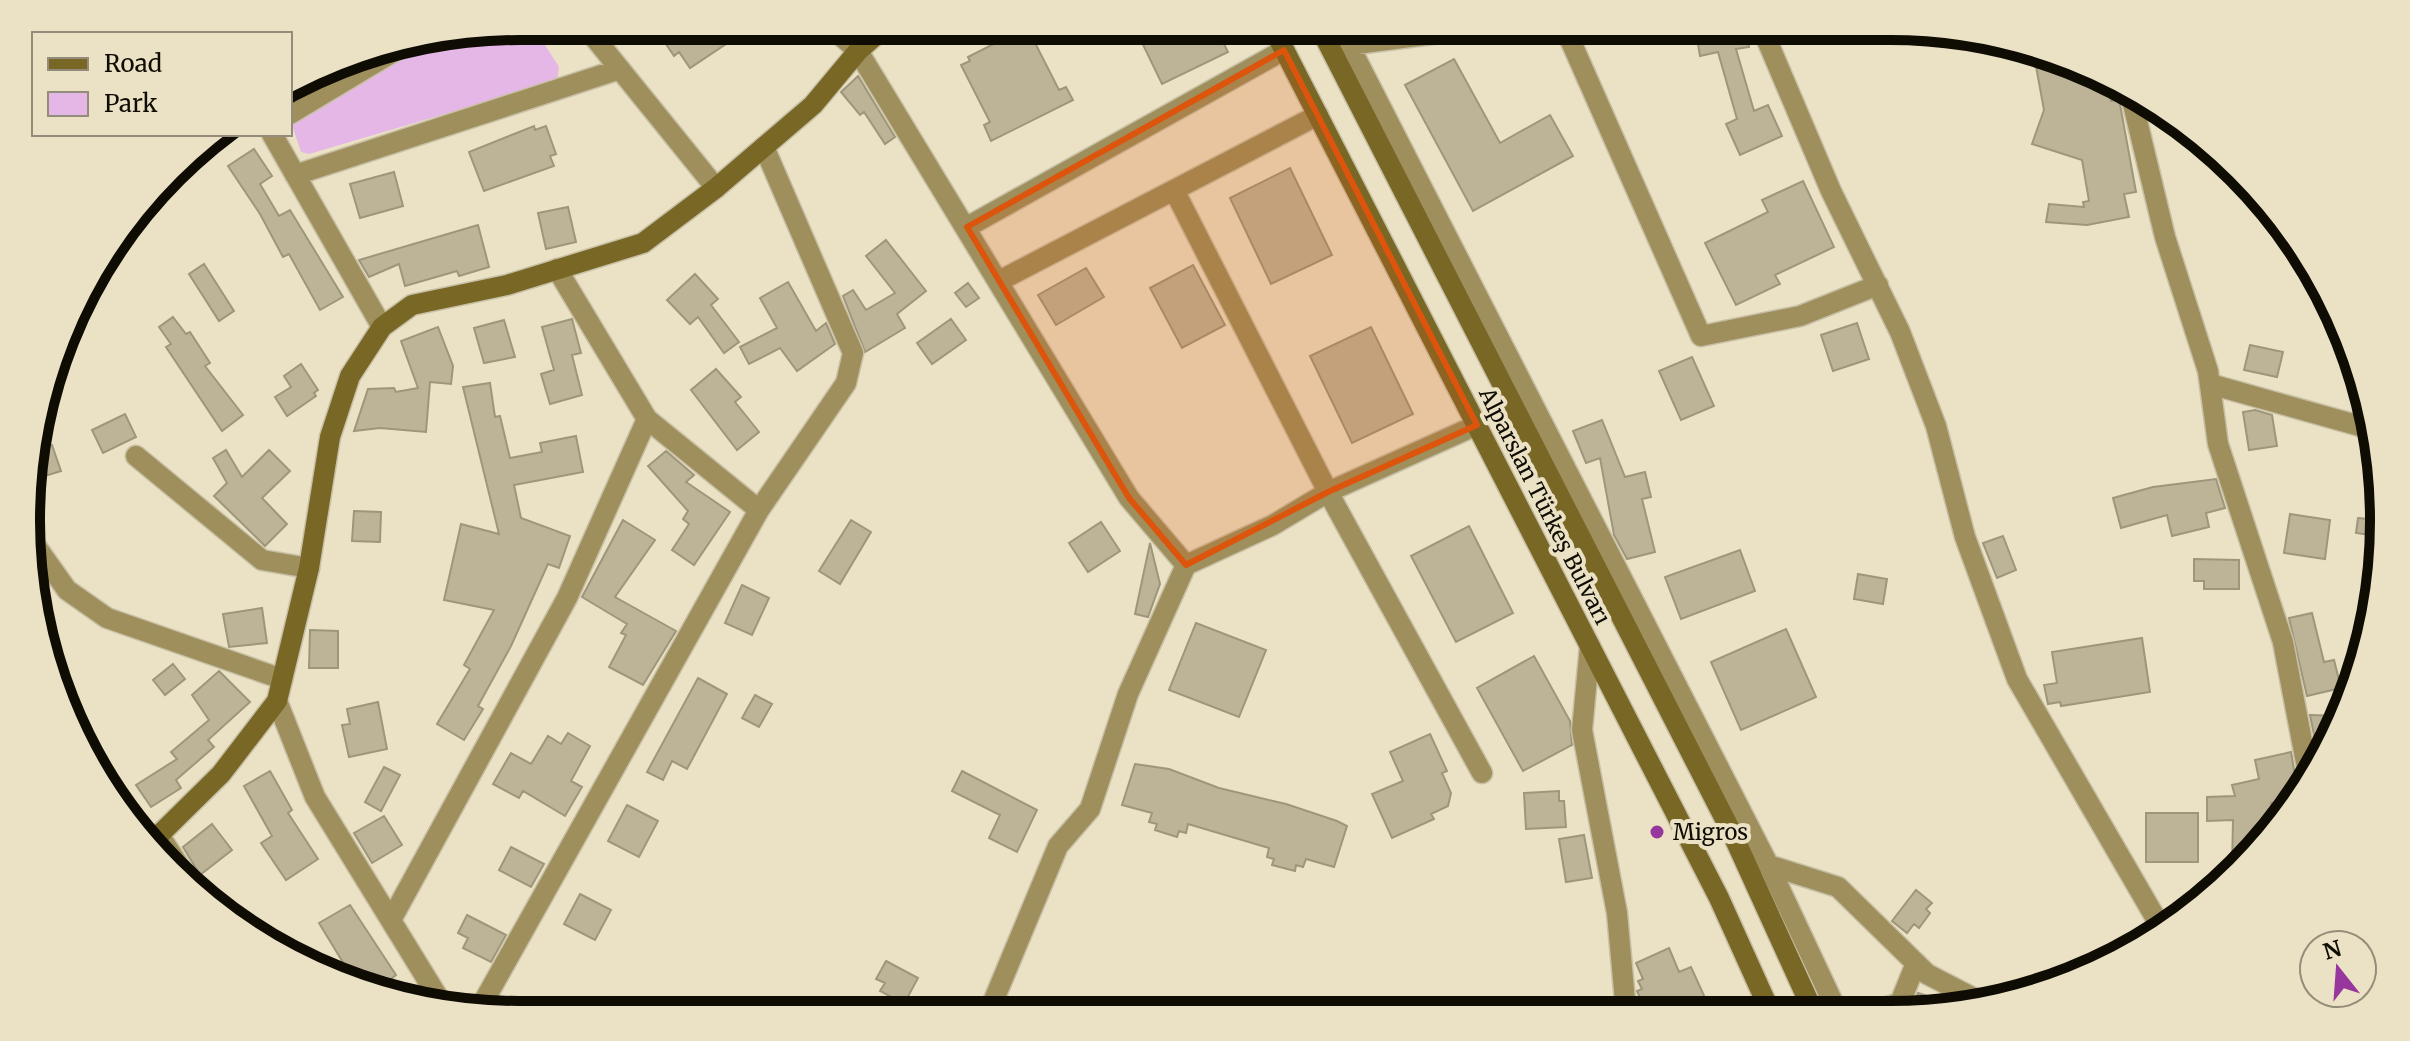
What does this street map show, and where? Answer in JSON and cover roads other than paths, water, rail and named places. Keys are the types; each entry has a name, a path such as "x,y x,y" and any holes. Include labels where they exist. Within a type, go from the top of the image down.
{"main road":[{"path":"158,836 221,774 277,701 309,568 330,437 350,376 382,327 412,305 507,285 643,243 716,188 813,105 870,40"},
{"name":"Alparslan Türkeş Bulvarı","path":"1279,40 1719,898 1765,1001"},
{"name":"Alparslan Türkeş Bulvarı","path":"1326,40 1742,855 1808,1001"}],"street":[{"path":"596,40 716,188"},
{"path":"846,40 858,51 967,227 1129,498 1186,565"},
{"path":"1345,40 1769,866 1832,1001"},
{"path":"1349,45 1387,40"},
{"path":"1570,40 1701,336 1800,316 1878,285"},
{"path":"1767,40 1831,191 1878,285 1936,426 1965,537 2017,679 2157,920"},
{"path":"967,227 1284,50"},
{"path":"292,113 375,63"},
{"path":"295,175 620,69"},
{"path":"2134,106 2165,237 2210,384 2218,444 2283,642 2306,761"},
{"path":"999,281 1318,115"},
{"path":"273,136 382,327"},
{"path":"485,1000 759,510 846,383 853,353 764,147"},
{"path":"1174,190 1328,492 1482,773"},
{"path":"557,269 647,419 759,510"},
{"path":"2210,384 2361,426"},
{"path":"391,920 567,598 647,419"},
{"path":"993,1001 1058,846 1090,809 1128,694 1186,565 1273,525 1328,492 1477,425"},
{"path":"136,456 262,560 309,568"},
{"path":"41,554 67,590 107,618 282,679"},
{"path":"1590,646 1582,730 1617,913 1625,1001"},
{"path":"277,701 315,797 436,993"},
{"path":"1742,855 1838,887 1927,974 1967,995"},
{"path":"1901,1001 1916,963"}],"place":[{"name":"Migros","path":"1657,832"}]}
